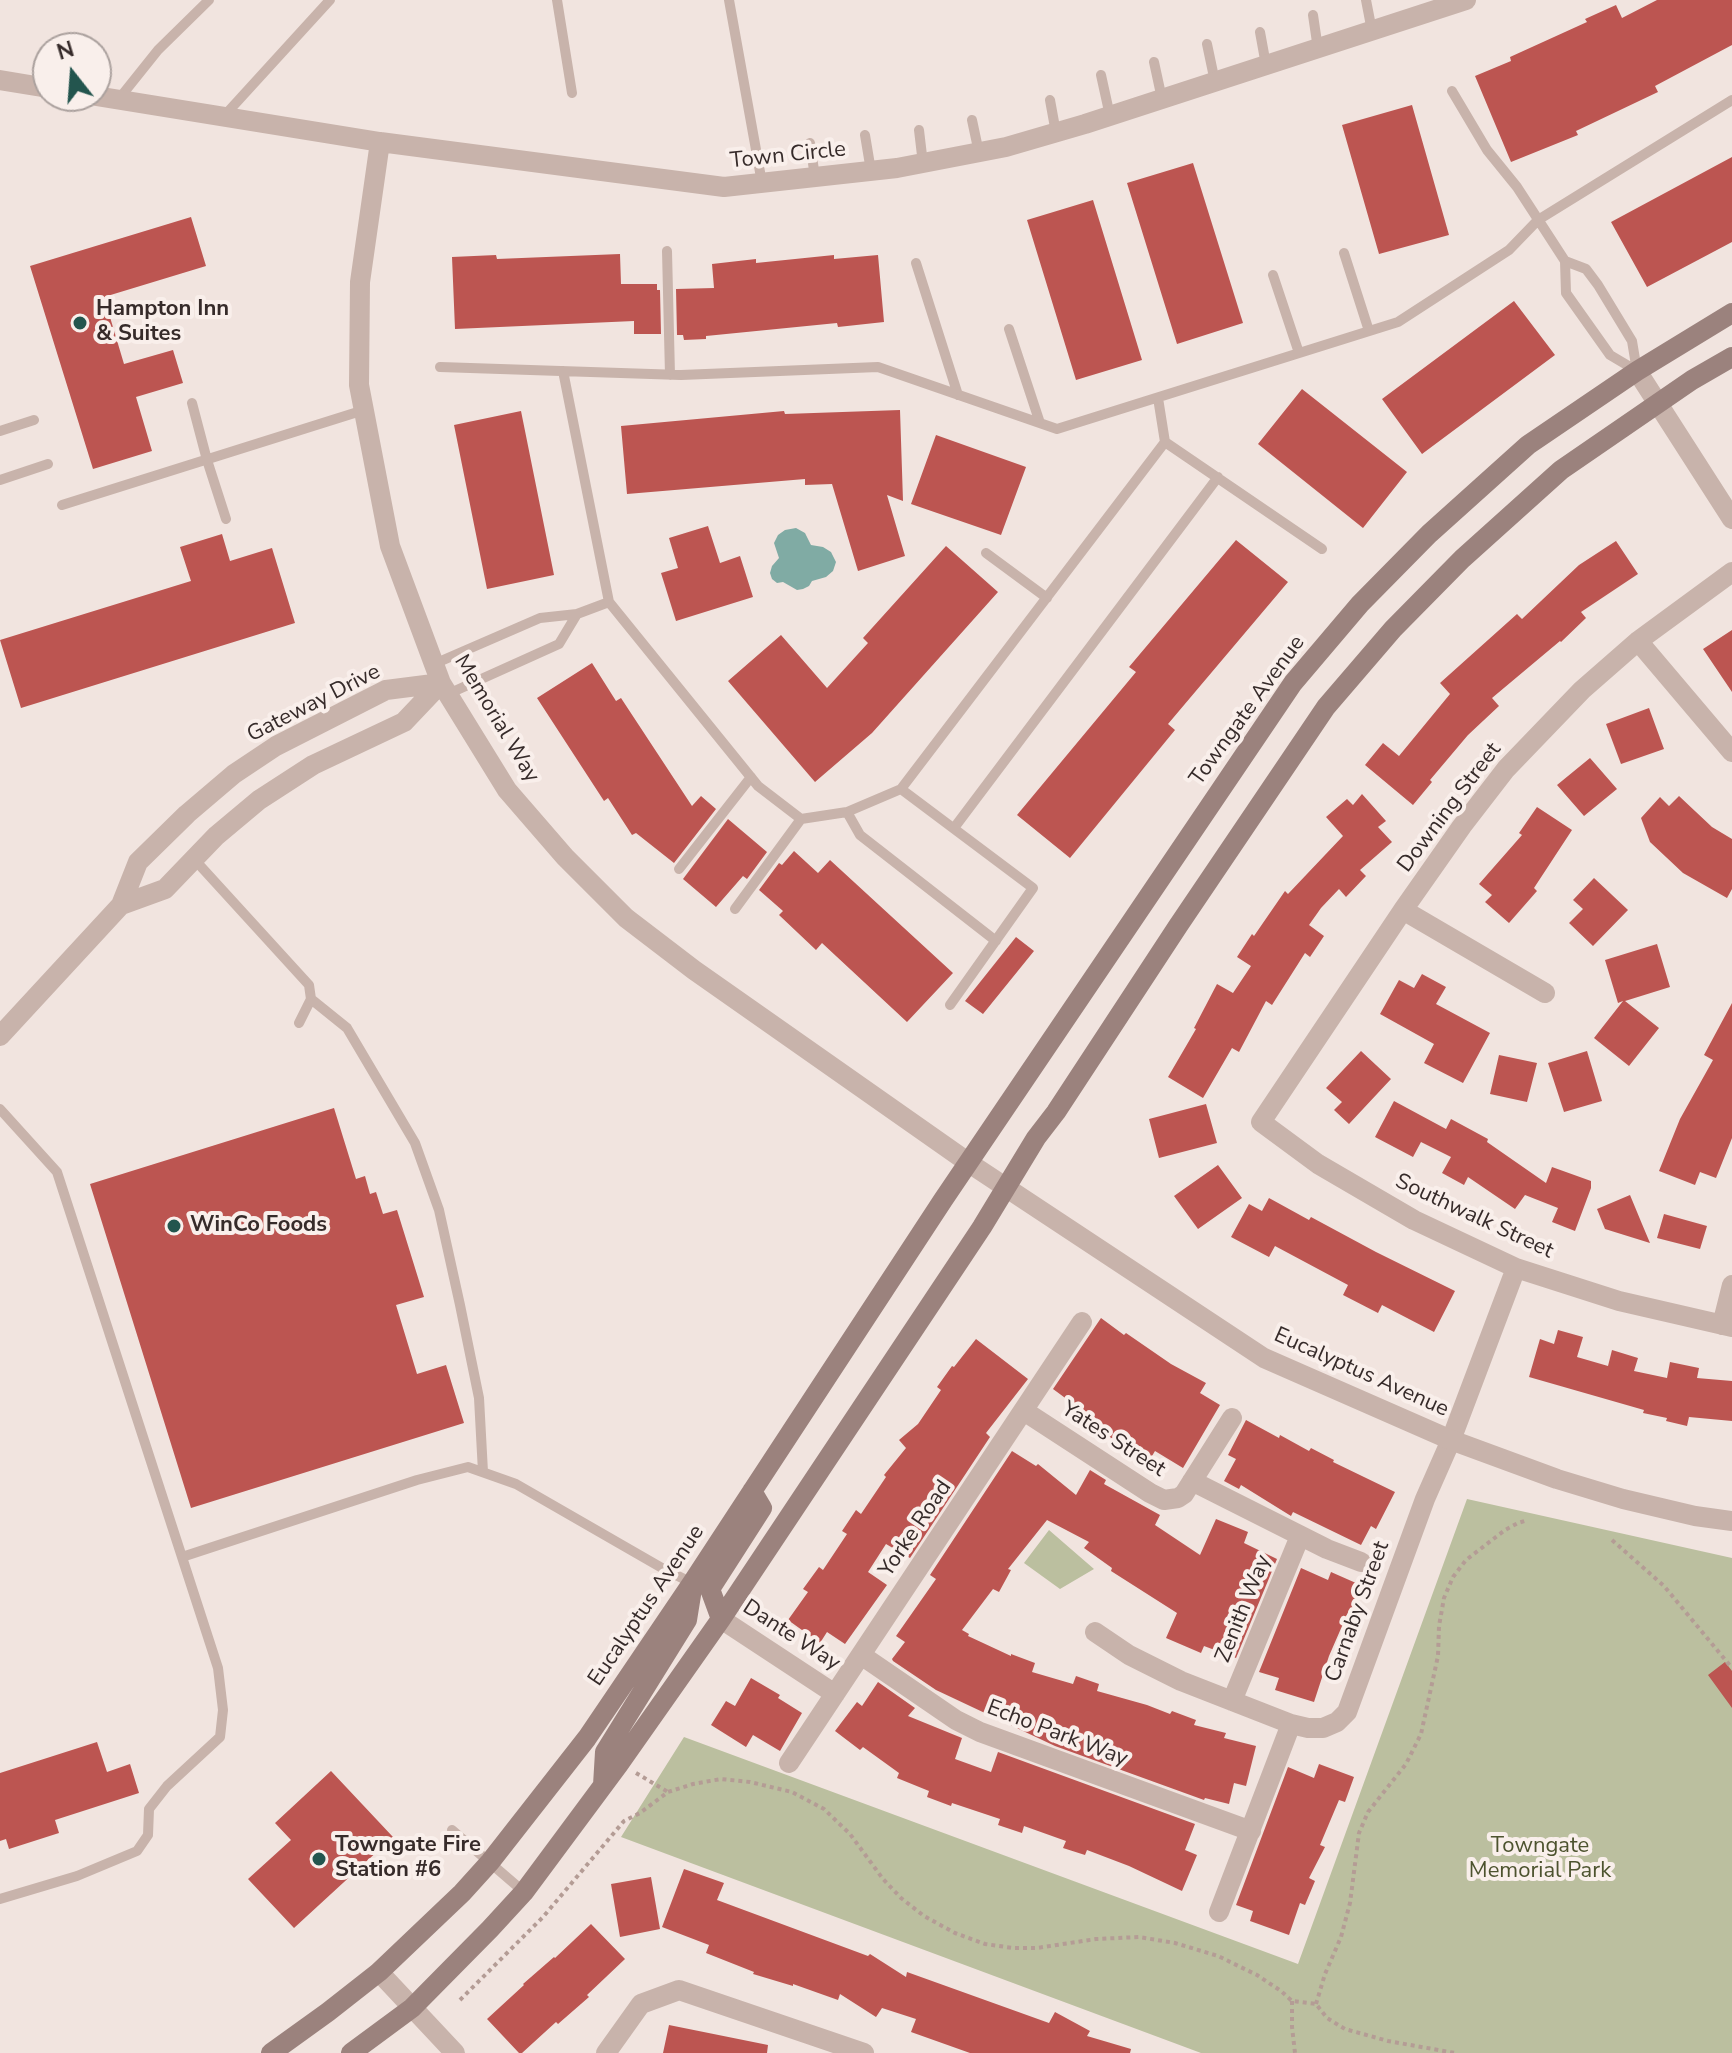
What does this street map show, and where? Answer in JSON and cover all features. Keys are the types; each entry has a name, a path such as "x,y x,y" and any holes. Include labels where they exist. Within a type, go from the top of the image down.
{"main road":[{"name":"Towngate Avenue","path":"969,1163 1293,683 1360,604 1440,524 1528,445 1637,371 1732,313"},
{"path":"351,2053 412,2008 490,1929 524,1892 619,1764 721,1619 1007,1187 1036,1138 1326,707 1393,629 1462,559 1561,470 1692,380 1732,357"},
{"name":"Eucalyptus Avenue","path":"271,2053 379,1972 442,1913 490,1862 587,1738 969,1163"},
{"path":"721,1619 710,1589 762,1508 752,1491"},
{"path":"603,1785 605,1752 687,1620 692,1583"}],"street":[{"name":"Town Circle","path":"112,99 380,142 724,187 871,171 979,153 1056,133 1318,49 1372,31 1424,7 1466,0"},
{"path":"0,80 32,85"},
{"name":"Memorial Way","path":"380,142 360,282 359,385 390,546 441,680 507,790 565,857 626,918 694,970 969,1163"},
{"path":"1637,371 1732,519"},
{"name":"Downing Street","path":"1261,1122 1403,910 1506,769 1582,690 1638,641 1732,572"},
{"path":"1638,641 1732,752"},
{"name":"Gateway Drive","path":"121,905 165,889 216,836 259,800 313,765 404,722 441,680"},
{"name":"Gateway Drive","path":"0,1036 121,905 138,862 234,774 276,746 386,690 441,680"},
{"path":"1403,910 1545,993"},
{"name":"Southwalk Street","path":"1261,1122 1318,1164 1414,1220 1516,1268 1619,1301 1727,1326"},
{"name":"Eucalyptus Avenue","path":"969,1163 1264,1358 1451,1440 1557,1479 1623,1499 1695,1516 1732,1521"},
{"name":"Carnaby Street","path":"1095,1632 1129,1655 1181,1681 1291,1724 1323,1728 1337,1722 1347,1712 1425,1499 1451,1440 1516,1268"},
{"path":"1727,1326 1732,1285"},
{"name":"Yorke Road","path":"789,1763 1082,1322"},
{"name":"Yates Street","path":"1024,1411 1164,1500 1184,1494 1232,1418"},
{"path":"1192,1481 1327,1549 1361,1562"},
{"name":"Zenith Way","path":"1232,1701 1300,1536"},
{"name":"Dante Way","path":"721,1619 835,1694"},
{"name":"Echo Park Way","path":"861,1655 956,1720 980,1732 1251,1831"},
{"path":"1219,1912 1291,1724"},
{"path":"379,1972 455,2053"},
{"path":"606,2053 641,2004 679,1990 864,2053"}],"lane":[{"path":"118,100 158,50 209,0"},
{"path":"223,117 330,0"},
{"path":"557,0 572,93"},
{"path":"729,0 762,183"},
{"path":"1366,0 1372,31"},
{"path":"1313,15 1318,49"},
{"path":"1260,32 1266,65"},
{"path":"1207,44 1215,82"},
{"path":"1154,62 1162,99"},
{"path":"1101,75 1110,116"},
{"path":"1452,91 1487,150 1517,187 1565,261 1566,293 1610,355 1637,371"},
{"path":"1050,100 1056,133"},
{"path":"440,367 670,375 878,367 1057,429 1398,322 1509,250 1538,220 1732,100"},
{"path":"972,120 979,153"},
{"path":"919,130 923,164"},
{"path":"865,135 871,171"},
{"path":"810,143 815,177"},
{"path":"667,251 670,375"},
{"path":"1344,253 1369,331"},
{"path":"1565,261 1586,269 1598,285 1632,341 1637,371"},
{"path":"916,263 958,395"},
{"path":"1273,275 1299,353"},
{"path":"1009,329 1040,423"},
{"path":"563,371 609,602 758,786 801,819"},
{"path":"735,909 801,819 847,812 901,789 1165,442 1158,398"},
{"path":"192,403 226,519"},
{"path":"62,505 364,410"},
{"path":"0,431 34,420"},
{"path":"1165,442 1322,549"},
{"path":"0,480 48,464"},
{"path":"954,828 1218,477"},
{"path":"986,553 1047,598"},
{"path":"441,680 540,618 577,614 609,602"},
{"path":"441,680 559,644 577,614"},
{"path":"679,869 751,777"},
{"path":"901,789 1033,888 950,1005"},
{"path":"847,812 860,835 996,941"},
{"path":"194,859 309,985 311,999 299,1023"},
{"path":"311,999 347,1028 415,1143 439,1210 479,1398 483,1472"},
{"path":"0,1109 57,1172 218,1668 223,1710 220,1737 167,1786 149,1809 148,1835 137,1851 77,1876 0,1899"},
{"path":"182,1557 417,1480 468,1467 516,1484 692,1583"},
{"path":"452,1830 524,1892"}],"path":[{"path":"1316,2004 1350,1903 1359,1833 1368,1812 1406,1764 1421,1734 1438,1656 1444,1598 1453,1577 1466,1560 1505,1530 1528,1520"},
{"path":"1612,1540 1664,1586 1732,1668"},
{"path":"619,1764 668,1792"},
{"path":"460,2000 543,1917 624,1821 668,1792 721,1779 792,1792 824,1809 850,1834 901,1898 924,1916 955,1933 985,1944 1013,1948 1139,1937 1175,1943 1218,1956 1244,1968 1292,2001 1316,2004 1327,2018 1345,2029 1388,2041 1455,2053"},
{"path":"1292,2001 1295,2053"}],"green space":[{"name":"Towngate Memorial Park","path":"1467,1499 1732,1558 1732,2053 1201,2053 621,1837 684,1737 1298,1964"},
{"path":"1049,1530 1094,1569 1060,1589 1024,1563"}],"water":[{"path":"796,528 805,533 811,545 831,552 836,562 833,571 826,577 797,590 783,582 777,583 770,573 779,558 774,543 778,535"}],"building":[{"path":"1657,0 1732,0 1732,45 1655,86 1658,92 1576,131 1578,135 1511,162 1475,76 1511,61 1510,57 1587,22 1585,19 1616,5 1622,18"},
{"path":"1412,105 1449,235 1379,254 1342,125"},
{"path":"1732,157 1732,242 1647,287 1611,222"},
{"path":"1193,163 1243,323 1177,344 1127,183"},
{"path":"1093,200 1142,360 1076,380 1027,220"},
{"name":"Hampton Inn & Suites","path":"191,217 206,266 104,297 124,364 173,350 183,383 136,397 152,451 93,469 30,266"},
{"path":"620,254 621,284 657,284 657,290 660,290 661,334 634,334 634,321 455,329 452,257 496,255 497,259"},
{"path":"834,255 834,259 878,255 884,322 838,327 837,323 706,336 706,339 684,340 683,335 677,335 676,289 714,288 712,264"},
{"path":"1514,301 1555,355 1422,454 1382,399"},
{"path":"1302,389 1407,472 1363,528 1258,444"},
{"path":"900,410 903,501 887,495 905,556 858,571 832,484 805,485 805,479 627,494 621,426 784,411 785,414"},
{"path":"521,411 554,575 487,589 454,425"},
{"path":"936,435 1026,467 1001,535 911,504"},
{"path":"708,526 720,563 740,556 753,597 676,621 661,573 678,568 669,538"},
{"path":"222,534 230,561 272,548 295,623 21,708 0,640 191,581 180,547"},
{"path":"1236,540 1288,582 1168,724 1175,730 1070,858 1017,815 1136,672 1129,667"},
{"path":"1616,541 1638,574 1581,612 1586,618 1492,698 1499,706 1468,735 1413,805 1365,765 1383,743 1399,756 1450,694 1440,683 1517,614 1522,619 1579,565"},
{"path":"946,546 998,592 872,733 815,782 728,681 781,635 827,688 868,643 863,638"},
{"path":"1732,630 1732,692 1703,649"},
{"path":"592,663 616,701 621,698 692,806 701,796 716,809 674,863 636,833 632,835 608,798 604,801 537,698"},
{"path":"1649,708 1664,749 1621,764 1606,724"},
{"path":"1590,758 1617,789 1584,816 1557,785"},
{"path":"1362,794 1386,821 1378,827 1392,842 1360,870 1366,876 1346,897 1339,889 1321,908 1309,925 1324,936 1310,957 1305,953 1272,1005 1266,1001 1239,1052 1232,1048 1203,1098 1168,1077 1217,984 1233,993 1251,966 1237,957 1252,934 1254,936 1285,891 1288,894 1343,836 1326,817 1347,799 1353,805"},
{"path":"1679,796 1712,827 1732,839 1732,889 1727,898 1683,873 1650,842 1641,818 1660,797 1669,806"},
{"path":"1537,807 1572,830 1534,888 1537,891 1509,923 1485,902 1492,895 1479,884 1522,835 1519,833"},
{"path":"728,819 767,852 747,879 743,876 716,907 683,879"},
{"path":"794,851 818,873 830,860 953,973 907,1022 822,943 816,950 779,915 783,911 759,890 779,863 782,865"},
{"path":"1594,878 1628,910 1593,946 1569,923 1583,909 1573,900"},
{"path":"1016,937 1034,951 983,1014 965,1001"},
{"path":"1657,944 1670,987 1625,1001 1659,1028 1629,1066 1594,1038 1623,1001 1618,1003 1605,960"},
{"path":"1422,974 1446,987 1436,1004 1490,1033 1463,1083 1424,1063 1434,1044 1380,1014 1399,980 1414,988"},
{"path":"1732,1003 1732,1138 1716,1178 1700,1172 1695,1185 1659,1171 1680,1119 1713,1060 1704,1055"},
{"path":"1361,1051 1391,1079 1349,1124 1334,1110 1342,1102 1326,1088"},
{"path":"1587,1051 1602,1101 1564,1112 1548,1063"},
{"path":"1499,1055 1537,1063 1527,1102 1490,1094"},
{"path":"1394,1101 1446,1129 1451,1119 1488,1139 1487,1142 1546,1183 1552,1167 1591,1181 1575,1231 1552,1222 1558,1208 1525,1195 1515,1209 1468,1177 1464,1185 1442,1173 1451,1157 1421,1142 1413,1157 1375,1137"},
{"path":"1206,1104 1217,1143 1159,1158 1149,1119"},
{"path":"334,1108 356,1179 365,1176 370,1194 376,1192 383,1214 397,1210 424,1297 396,1305 417,1374 446,1365 464,1423 191,1508 90,1184"},
{"path":"1218,1165 1242,1198 1198,1229 1174,1196"},
{"path":"1630,1195 1650,1243 1605,1229 1597,1209"},
{"path":"1269,1198 1455,1291 1434,1332 1382,1305 1378,1313 1343,1295 1348,1285 1275,1246 1269,1257 1231,1237 1249,1204 1262,1211"},
{"path":"1664,1214 1707,1226 1700,1249 1657,1238"},
{"path":"1101,1318 1206,1383 1200,1393 1220,1405 1183,1468 1155,1451 1149,1461 1099,1433 1067,1410 1072,1403 1053,1389"},
{"path":"1558,1330 1583,1337 1577,1357 1608,1366 1612,1350 1638,1358 1634,1371 1667,1378 1670,1362 1699,1368 1697,1378 1732,1381 1732,1421 1689,1417 1687,1426 1643,1413 1644,1410 1529,1377 1540,1339 1554,1344"},
{"path":"976,1339 1028,1379 986,1433 990,1437 910,1558 886,1544 868,1572 887,1585 845,1644 827,1632 820,1643 788,1620 808,1592 803,1589 819,1567 823,1570 847,1534 842,1531 856,1510 861,1514 886,1477 884,1475 906,1448 899,1440 918,1424 941,1390 937,1387"},
{"path":"1246,1420 1309,1451 1311,1448 1395,1492 1376,1529 1371,1526 1361,1545 1293,1512 1291,1516 1241,1485 1239,1489 1224,1481 1236,1459 1228,1455"},
{"path":"1012,1451 1036,1466 1038,1464 1076,1495 1090,1470 1106,1480 1104,1484 1160,1515 1155,1525 1200,1555 1216,1519 1248,1532 1244,1543 1277,1559 1236,1658 1204,1646 1201,1653 1166,1638 1177,1613 1111,1571 1112,1568 1084,1548 1089,1542 1047,1520 1008,1569 1011,1570 999,1592 993,1589 962,1630 968,1636 1011,1656 1035,1663 1032,1672 1073,1684 1076,1676 1099,1684 1097,1691 1170,1714 1172,1711 1196,1720 1194,1725 1226,1733 1224,1738 1256,1746 1246,1786 1234,1783 1229,1804 1204,1800 1055,1746 936,1690 893,1661 905,1642 896,1636 936,1579 930,1575"},
{"path":"1301,1568 1328,1580 1331,1572 1365,1587 1353,1612 1349,1610 1314,1702 1275,1690 1279,1678 1259,1672"},
{"path":"1725,1662 1732,1671 1732,1708 1708,1675"},
{"path":"751,1678 802,1713 780,1751 753,1735 746,1747 711,1725 726,1701 735,1706"},
{"path":"878,1682 915,1708 908,1716 962,1738 955,1759 991,1772 998,1752 1195,1824 1185,1850 1197,1855 1182,1891 1087,1850 1085,1855 1063,1848 1066,1841 1024,1826 1022,1833 998,1825 1000,1819 927,1797 929,1791 897,1778 899,1773 835,1731 857,1702 862,1706"},
{"path":"97,1742 107,1772 130,1764 139,1793 55,1820 59,1833 9,1849 6,1839 0,1841 0,1773"},
{"path":"1319,1764 1354,1777 1345,1802 1339,1800 1320,1845 1325,1847 1309,1878 1315,1881 1305,1905 1300,1903 1289,1935 1250,1921 1253,1911 1236,1905 1288,1767 1314,1778"},
{"name":"Towngate Fire Station #6","path":"331,1771 393,1837 294,1928 248,1879 291,1840 275,1823"},
{"path":"684,1869 724,1883 717,1900 868,1956 870,1954 906,1977 907,1972 1049,2023 1055,2012 1090,2031 1087,2036 1131,2049 1130,2053 970,2053 911,2032 916,2019 882,2008 876,2017 840,1994 838,2000 753,1974 706,1953 709,1945 662,1927"},
{"path":"651,1877 660,1929 620,1937 611,1884"},
{"path":"591,1924 625,1959 587,1995 589,1997 519,2053 487,2019"},
{"path":"669,2025 768,2045 767,2053 663,2053"}],"place":[{"name":"Hampton Inn & Suites","path":"80,323"},
{"name":"WinCo Foods","path":"174,1226"},
{"name":"Towngate Fire Station #6","path":"319,1859"}]}
